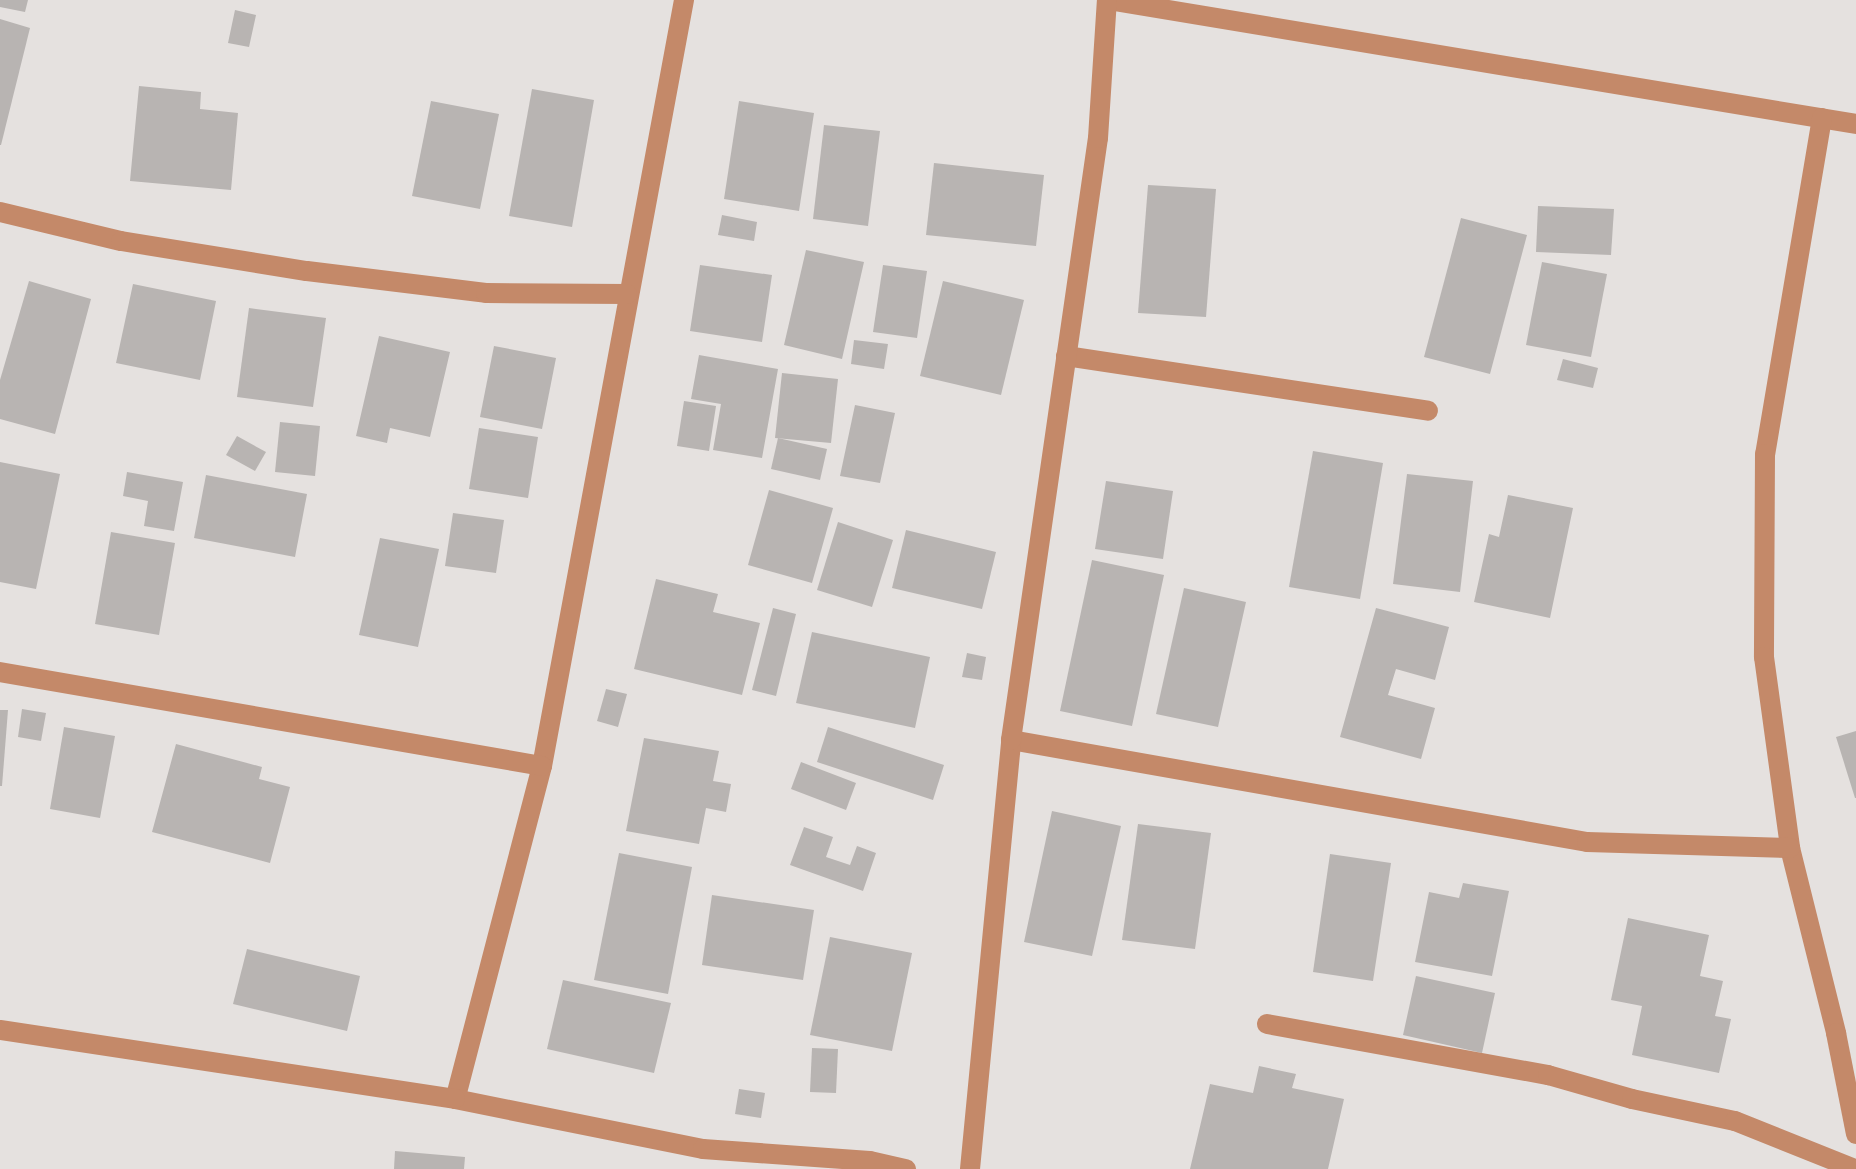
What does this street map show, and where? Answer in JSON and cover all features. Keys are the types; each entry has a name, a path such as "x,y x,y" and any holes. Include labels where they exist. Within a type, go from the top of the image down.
{"street":[{"path":"455,1099 542,766 627,294 684,0"},
{"path":"970,1169 1011,740 1098,138 1107,0 1856,124"},
{"path":"1822,118 1765,454 1764,657 1790,848 1836,1033 1856,1134"},
{"path":"0,212 121,241 307,271 486,293 627,294"},
{"path":"1066,356 1428,411"},
{"path":"0,672 542,766"},
{"path":"1011,740 1587,842 1790,848"},
{"path":"1267,1024 1548,1075 1632,1099 1735,1121 1855,1169"},
{"path":"0,1030 455,1099 703,1149 870,1161 906,1169"}],"building":[{"path":"0,0 28,0 25,12 0,7"},
{"path":"235,10 256,15 249,47 228,43"},
{"path":"0,19 30,28 1,145 0,145"},
{"path":"139,86 201,92 200,109 238,113 231,190 130,181"},
{"path":"532,89 594,100 572,227 509,216"},
{"path":"431,101 499,114 480,209 412,196"},
{"path":"739,101 814,113 799,211 724,199"},
{"path":"824,125 880,131 868,226 813,219"},
{"path":"934,163 1044,175 1036,246 926,235"},
{"path":"1148,185 1216,189 1206,317 1138,313"},
{"path":"1538,206 1614,209 1611,255 1536,252"},
{"path":"722,215 757,222 754,241 718,235"},
{"path":"1461,218 1527,235 1490,374 1424,357"},
{"path":"806,250 864,262 842,359 784,345"},
{"path":"1542,262 1607,274 1591,357 1526,345"},
{"path":"700,265 772,275 762,342 690,331"},
{"path":"883,265 927,271 917,338 873,332"},
{"path":"29,281 91,299 55,434 0,419 0,380"},
{"path":"943,281 1024,300 1001,395 920,376"},
{"path":"133,284 216,301 200,380 116,363"},
{"path":"249,308 326,318 313,407 237,397"},
{"path":"379,336 450,352 430,437 390,428 387,443 356,436"},
{"path":"854,340 888,344 884,369 851,364"},
{"path":"494,346 556,358 542,429 480,417"},
{"path":"699,355 778,369 762,458 713,450 721,404 691,399"},
{"path":"1563,359 1598,368 1593,388 1557,380"},
{"path":"782,373 838,379 831,443 775,438"},
{"path":"684,401 716,406 709,451 677,446"},
{"path":"855,405 895,413 880,483 840,476"},
{"path":"280,422 320,426 315,476 275,472"},
{"path":"479,428 538,437 528,498 469,489"},
{"path":"237,436 266,452 255,471 226,455"},
{"path":"778,438 827,449 820,480 771,469"},
{"path":"1313,451 1383,463 1360,599 1289,587"},
{"path":"0,462 60,474 36,589 0,582"},
{"path":"127,472 183,482 174,531 144,526 148,501 123,496"},
{"path":"1407,474 1473,481 1460,592 1393,584"},
{"path":"206,475 307,494 295,557 194,538"},
{"path":"1106,481 1173,491 1163,559 1095,549"},
{"path":"769,490 833,508 812,583 748,565"},
{"path":"1508,495 1573,508 1550,618 1474,602 1489,534 1499,537"},
{"path":"453,513 504,520 496,573 445,566"},
{"path":"838,522 893,540 872,607 817,590"},
{"path":"906,530 996,552 982,609 892,588"},
{"path":"111,532 175,543 159,635 95,624"},
{"path":"380,538 439,549 418,647 359,635"},
{"path":"1092,560 1164,575 1132,726 1060,711"},
{"path":"656,579 718,594 713,612 760,623 742,695 634,669"},
{"path":"1184,588 1246,602 1218,727 1156,714"},
{"path":"773,608 796,614 776,696 752,690"},
{"path":"1376,608 1449,627 1435,680 1396,669 1388,695 1435,708 1421,759 1340,737"},
{"path":"812,632 930,657 915,728 796,703"},
{"path":"967,653 986,657 982,680 962,677"},
{"path":"606,689 627,694 618,727 597,721"},
{"path":"22,709 46,713 41,741 18,737"},
{"path":"0,710 8,710 2,786 0,786"},
{"path":"64,727 115,736 100,818 50,809"},
{"path":"828,727 944,765 933,800 817,762"},
{"path":"1856,731 1856,798 1855,798 1836,737"},
{"path":"644,738 719,751 713,781 731,784 726,812 706,808 699,844 626,831"},
{"path":"176,744 262,767 259,779 290,787 270,863 152,832"},
{"path":"801,762 856,783 846,810 791,789"},
{"path":"1052,811 1121,826 1092,956 1024,942"},
{"path":"1138,824 1211,833 1195,949 1122,940"},
{"path":"804,827 833,837 826,857 850,865 857,846 876,853 863,891 790,865"},
{"path":"619,853 692,867 668,994 594,980"},
{"path":"1330,854 1391,863 1373,981 1313,972"},
{"path":"1463,883 1509,891 1492,976 1415,962 1429,892 1459,898"},
{"path":"712,895 814,910 803,980 702,965"},
{"path":"1628,918 1709,935 1700,976 1723,981 1715,1016 1731,1019 1719,1073 1632,1055 1642,1006 1611,1000"},
{"path":"830,937 912,953 892,1051 810,1035"},
{"path":"247,949 360,976 347,1031 233,1004"},
{"path":"1416,976 1495,993 1482,1053 1403,1035"},
{"path":"563,980 671,1003 654,1073 547,1049"},
{"path":"812,1048 838,1049 836,1093 810,1092"},
{"path":"1259,1066 1296,1074 1292,1088 1344,1099 1328,1169 1190,1169 1210,1084 1253,1093"},
{"path":"739,1089 765,1093 761,1118 735,1114"},
{"path":"395,1151 465,1157 464,1169 394,1169"}]}
